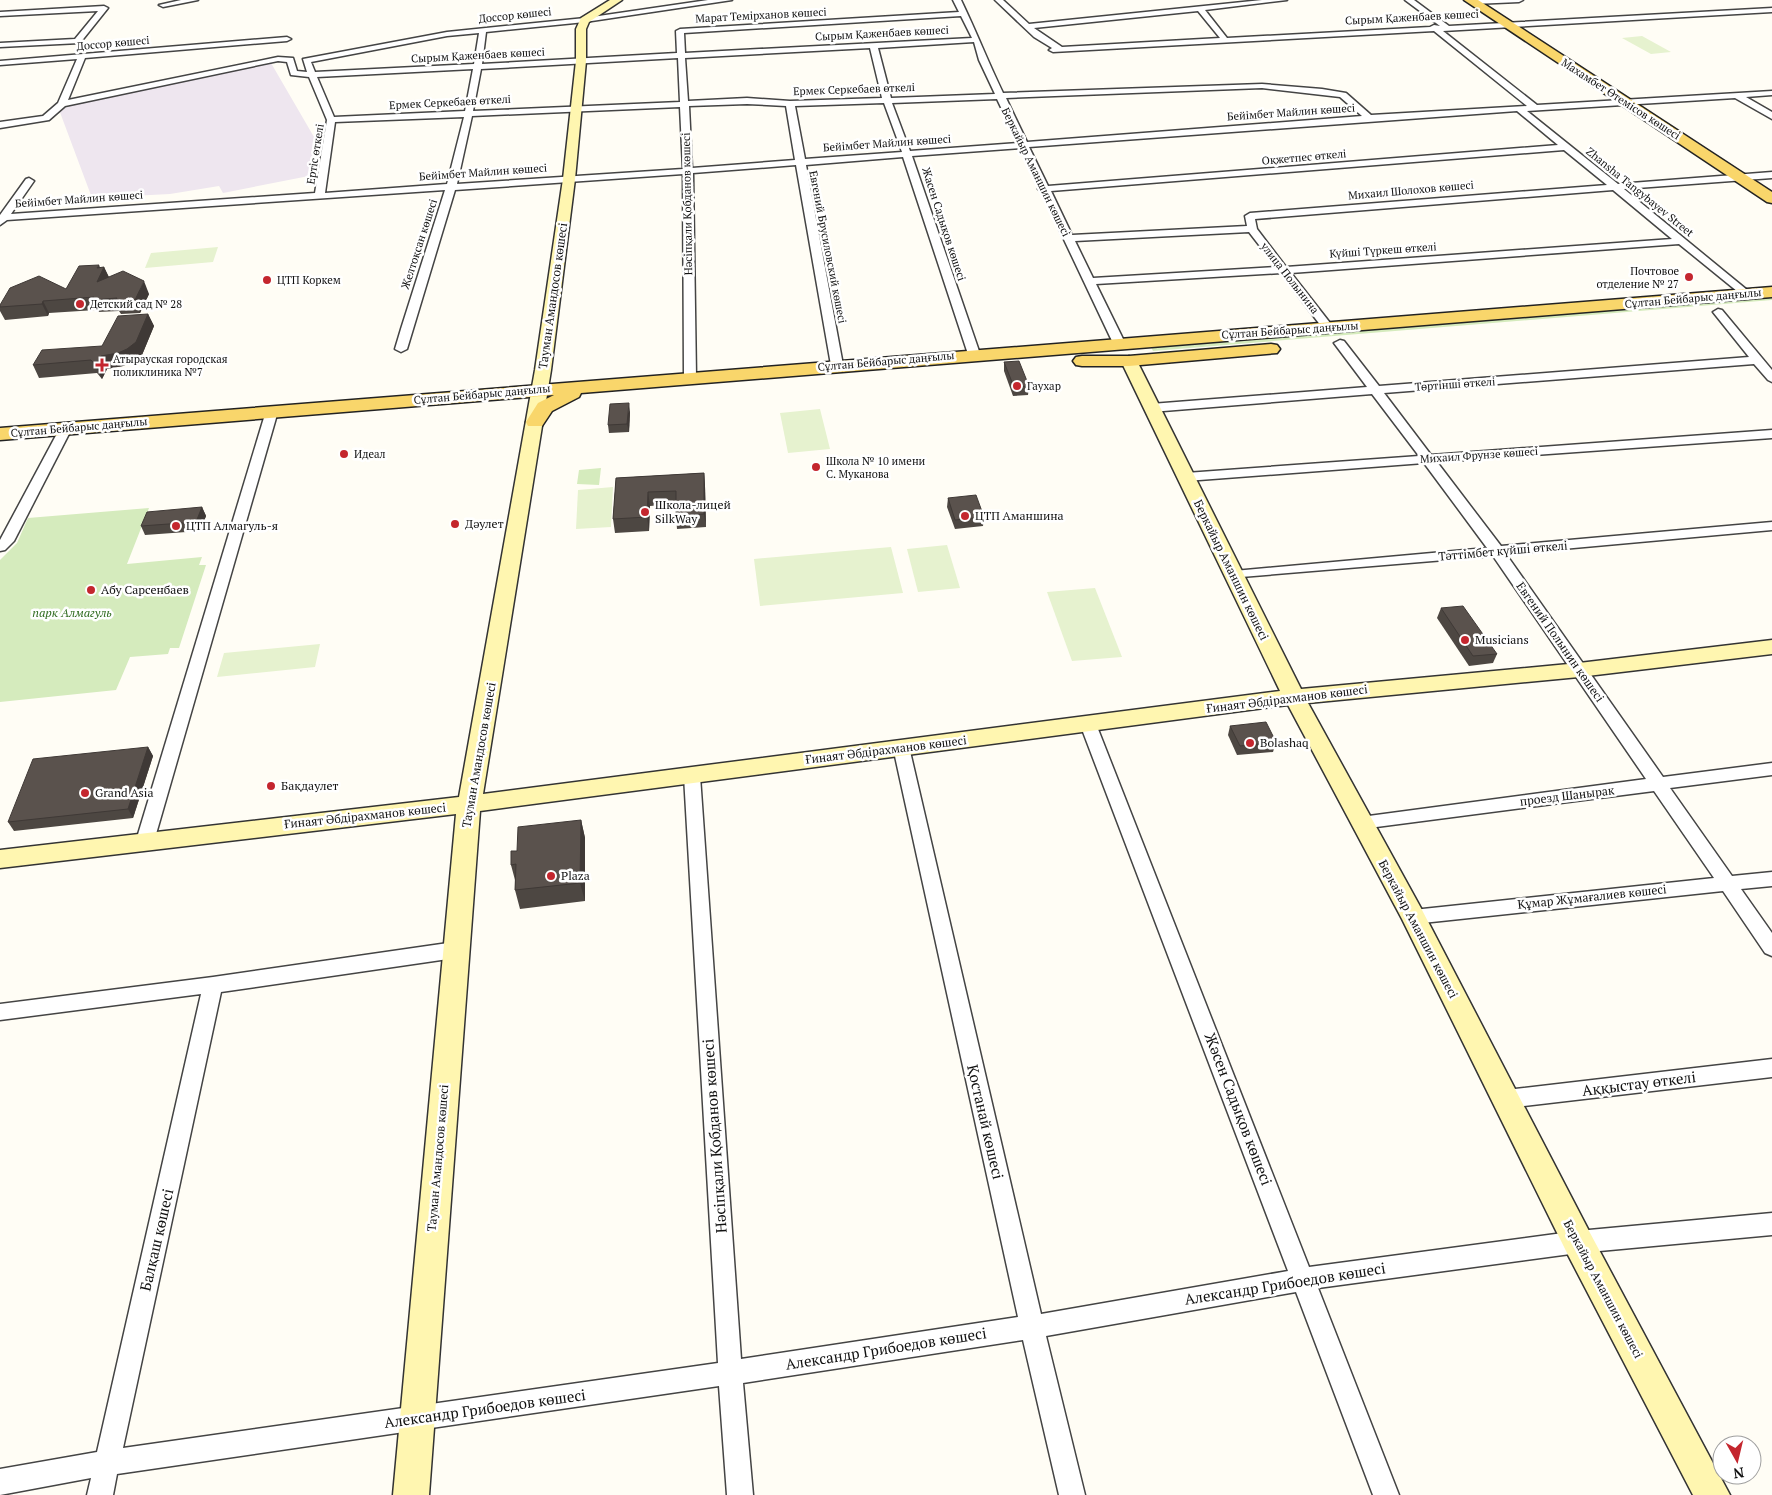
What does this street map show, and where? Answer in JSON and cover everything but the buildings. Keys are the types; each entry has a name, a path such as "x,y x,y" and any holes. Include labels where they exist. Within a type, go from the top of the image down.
{"main road":[{"name":"Махамбет Өтемісов көшесі","path":"1472,1 1772,199"},
{"name":"Сұлтан Бейбарыс даңғылы","path":"1124,352 1328,328 1772,292"},
{"name":"Сұлтан Бейбарыс даңғылы","path":"0,440 65,432 572,390 977,360 1340,343 1772,308"},
{"name":"Сұлтан Бейбарыс даңғылы","path":"572,390 690,377 974,354 1091,354"},
{"path":"506,395 534,380 543,370 550,378 572,390 545,407 535,422"},
{"path":"506,395 529,408 535,422"},
{"name":"Сұлтан Бейбарыс даңғылы","path":"0,434 65,432"}],"street":[{"path":"163,5 194,0"},
{"path":"585,20 617,0"},
{"name":"Доссор көшесі","path":"306,61 446,34 585,20 662,7 728,0"},
{"name":"Беркайыр Аманшин көшесі","path":"957,0 977,40 999,96 1024,144 1044,190 1294,697 1413,917 1578,1242 1712,1495"},
{"path":"999,0 1028,26 1283,0"},
{"path":"1409,0 1446,27"},
{"path":"1472,1 1519,0"},
{"path":"1758,0 1772,8"},
{"path":"0,14 104,8 77,41 0,45"},
{"path":"1199,8 1225,40"},
{"name":"Сырым Қаженбаев көшесі","path":"1028,26 1056,50 1772,8"},
{"name":"Марат Темірханов көшесі","path":"680,32 963,14"},
{"name":"Тауман Амандосов көшесі","path":"411,1495 468,804 488,700 543,370 569,179 581,61 581,29 585,20"},
{"path":"1434,27 1534,107"},
{"name":"Желтоқсан көшесі","path":"401,349 411,310 451,186 478,67 484,30"},
{"name":"Нәсіпқали Қобданов көшесі","path":"680,32 688,171 690,377"},
{"name":"Доссор көшесі","path":"0,63 287,39"},
{"name":"Сырым Қаженбаев көшесі","path":"0,125 46,118 62,104 278,59 290,60 294,73 313,75 977,40"},
{"name":"Жасен Садықов көшесі","path":"873,45 887,100 974,354"},
{"path":"62,104 82,57"},
{"name":"Ертіс өткелі","path":"306,61 331,120 320,195"},
{"name":"Ермек Серкебаев өткелі","path":"331,120 684,103 747,101 790,104 1262,86 1322,91 1343,95 1369,118"},
{"name":"Бейімбет Майлин көшесі","path":"2,219 320,195 688,171 1369,118 1772,92"},
{"path":"1736,95 1772,116"},
{"name":"Евгений Брусиловский көшесі","path":"790,104 837,365"},
{"name":"Zhansha Tangybayev Street","path":"1518,108 1747,294"},
{"name":"Оқжетпес өткелі","path":"1044,190 1566,147"},
{"name":"Михаил Шолохов көшесі","path":"1252,229 1250,216 1614,186 1772,176"},
{"path":"2,219 28,181"},
{"path":"1068,238 1252,229"},
{"name":"улица Полынина","path":"1252,229 1328,328"},
{"name":"Күйші Түркеш өткелі","path":"1089,281 1284,270 1680,240"},
{"path":"1718,312 1772,378"},
{"name":"Евгений Полынин көшесі","path":"1340,343 1497,552 1772,948"},
{"name":"Төртінші өткелі","path":"1151,408 1758,360"},
{"path":"145,841 271,414"},
{"path":"0,547 7,541 65,432"},
{"name":"Михаил Фрунзе көшесі","path":"1186,477 1772,434"},
{"name":"Тәттімбет күйші өткелі","path":"1234,575 1772,526"},
{"name":"Ғинаят Әбдірахманов көшесі","path":"0,859 692,776 1294,697 1579,670 1772,647"},
{"name":"Жәсен Садықов көшесі","path":"1088,724 1386,1495"},
{"name":"Қостанай көшесі","path":"902,748 1032,1327 1072,1495"},
{"name":"проезд Шанырак","path":"1361,823 1772,769"},
{"name":"Нәсіпқали Қобданов көшесі","path":"692,776 730,1373 740,1495"},
{"name":"Құмар Жұмағалиев көшесі","path":"1413,917 1772,879"},
{"path":"0,1012 213,985 455,950"},
{"name":"Балқаш көшесі","path":"100,1495 213,985"},
{"name":"Аққыстау өткелі","path":"1506,1099 1772,1068"},
{"name":"Александр Грибоедов көшесі","path":"0,1482 107,1463 730,1373 1032,1327 1304,1279 1578,1242 1772,1224"}],"shaded area":[{"path":"271,63 314,137 314,175 223,193 219,186 170,194 92,198 58,107"}],"green space":[{"path":"1642,36 1671,52 1651,54 1622,38"},
{"path":"218,247 213,262 145,268 151,253"},
{"path":"1772,294 1772,300 1153,351 1150,345"},
{"path":"820,409 830,449 788,453 780,413"},
{"path":"601,468 599,485 577,484 579,470"},
{"path":"613,487 611,527 576,529 578,490"},
{"name":"парк Алмагуль","path":"149,508 127,564 202,557 199,565 206,565 179,648 170,648 168,654 130,657 116,690 0,702 0,560 17,543 28,518"},
{"path":"947,545 960,588 918,592 907,549"},
{"path":"891,547 903,593 760,606 754,559"},
{"path":"1095,588 1122,657 1072,661 1047,592"},
{"path":"320,644 315,667 217,677 224,653"}],"place":[{"name":"Почтовое отделение № 27","path":"1689,277"},
{"name":"ЦТП Коркем","path":"267,280"},
{"name":"Детский сад № 28","path":"80,304"},
{"name":"Атырауская городская поликлиника №7","path":"102,365"},
{"name":"Гаухар","path":"1017,386"},
{"name":"Идеал","path":"344,454"},
{"name":"Школа № 10 имени С. Муканова","path":"816,467"},
{"name":"Школа-лицей SilkWay","path":"645,512"},
{"name":"ЦТП Аманшина","path":"965,516"},
{"name":"Дәулет","path":"455,524"},
{"name":"ЦТП Алмагуль-я","path":"176,526"},
{"name":"Абу Сарсенбаев","path":"91,590"},
{"name":"Musicians","path":"1465,640"},
{"name":"Bolashaq","path":"1250,743"},
{"name":"Бақдаулет","path":"271,786"},
{"name":"Grand Asia","path":"85,793"},
{"name":"Plaza","path":"551,876"}]}
